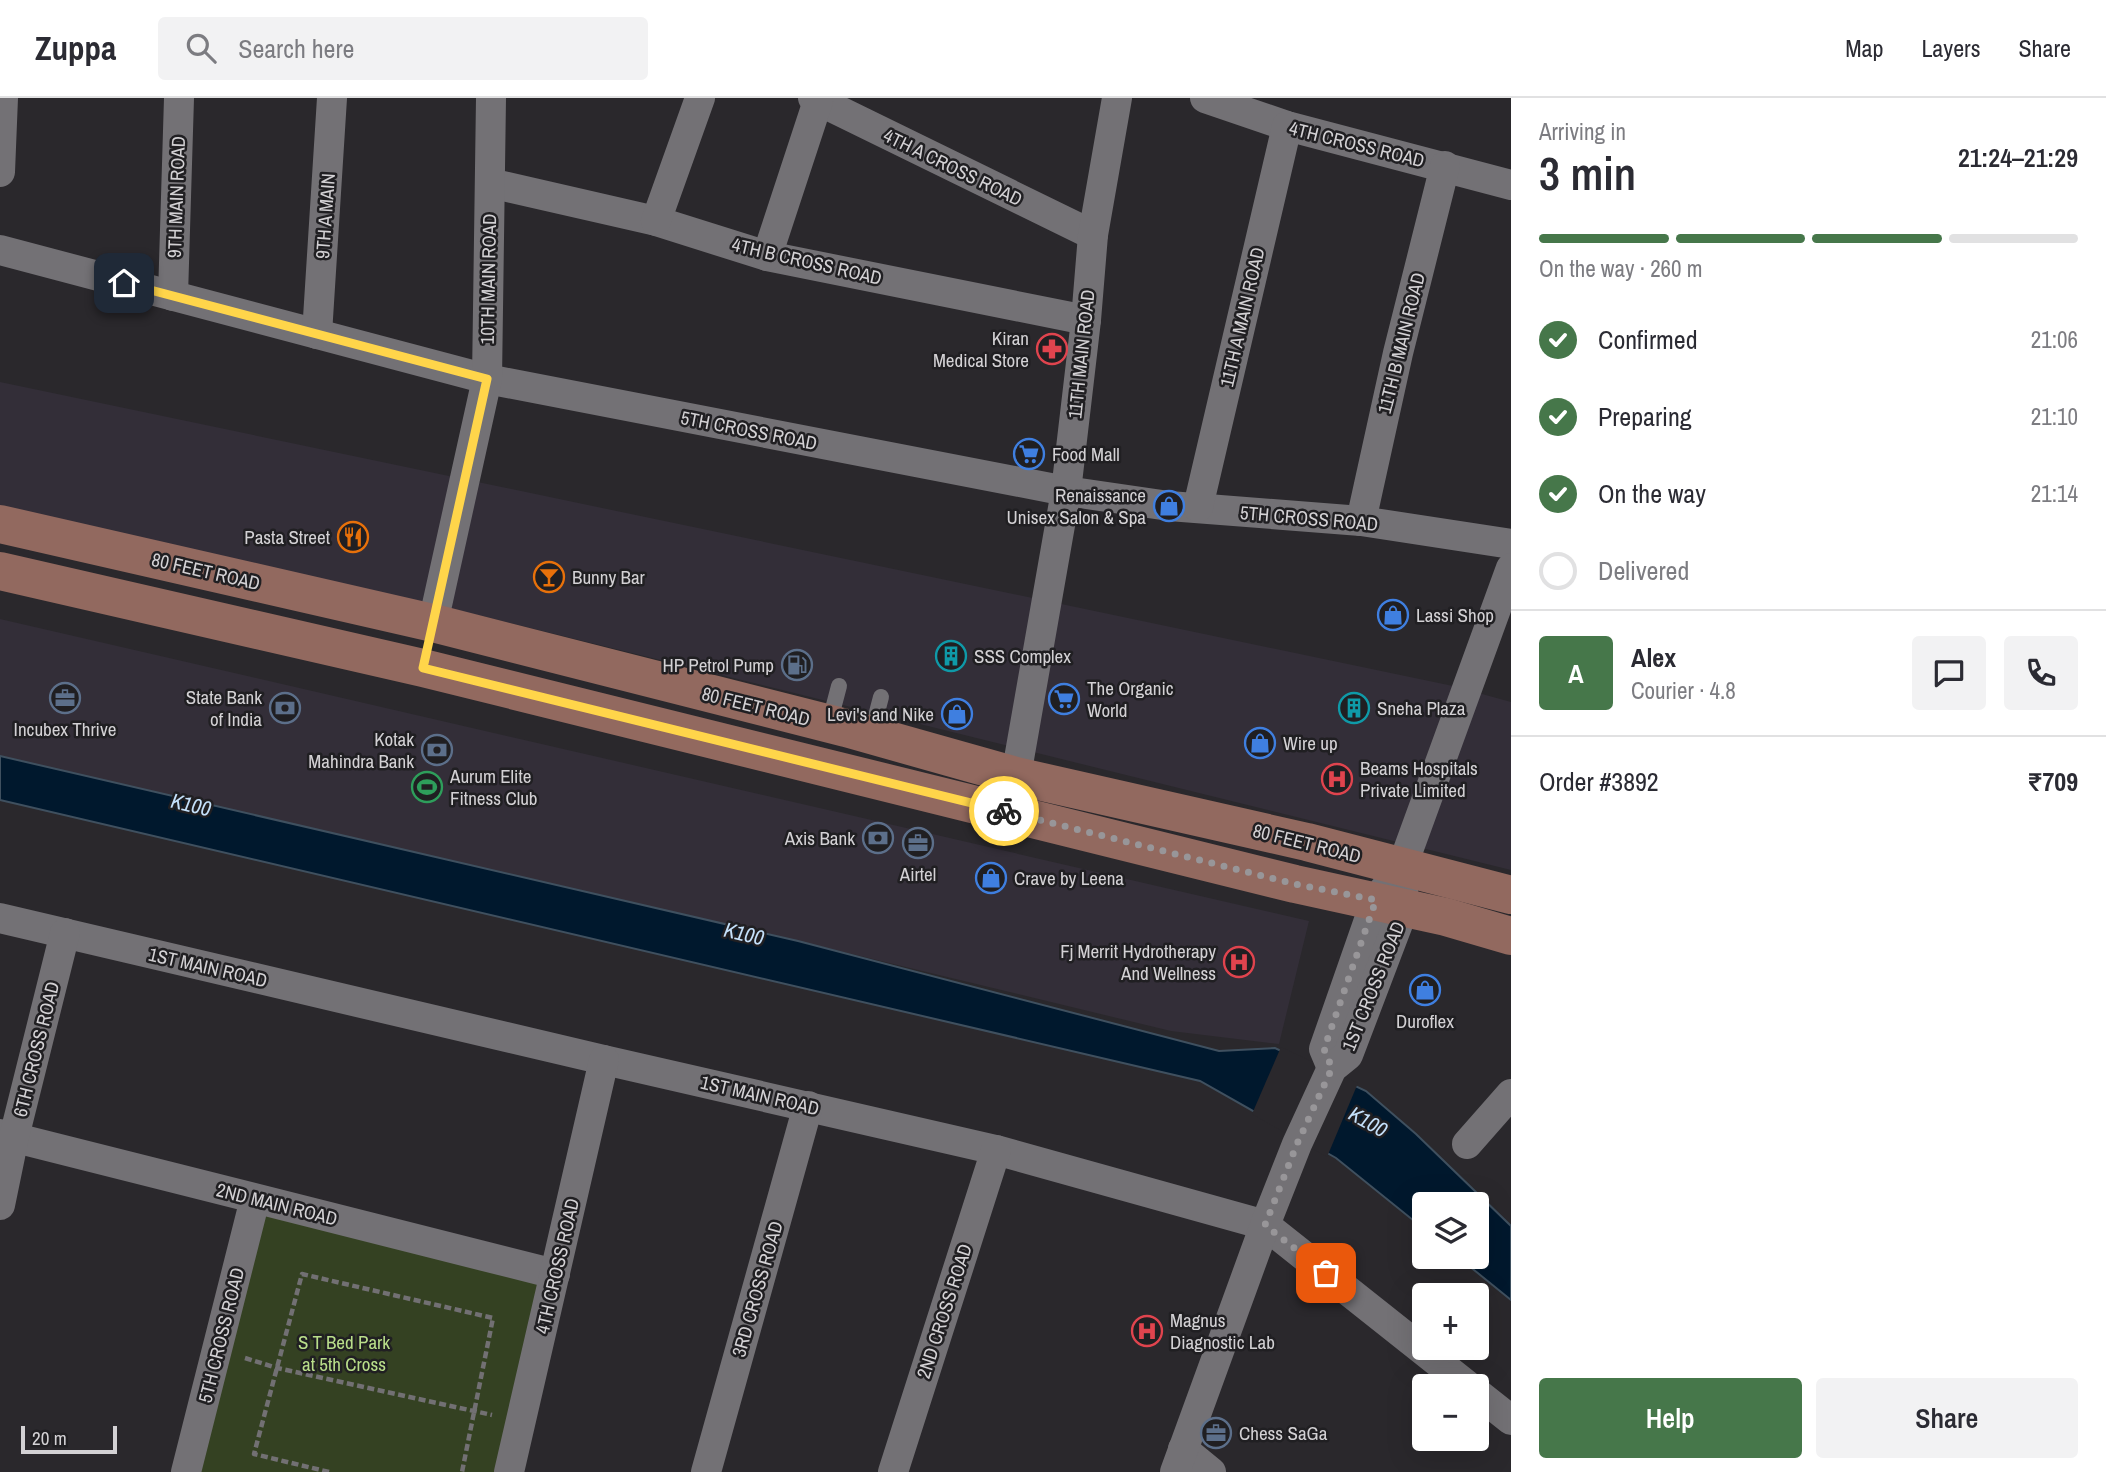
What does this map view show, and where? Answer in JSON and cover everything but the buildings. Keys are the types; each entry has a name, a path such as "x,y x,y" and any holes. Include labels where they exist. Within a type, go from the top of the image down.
{"main road":[{"name":"80 FEET ROAD","path":"0,524 433,623 849,729 1016,776 1294,839 1511,895"},
{"name":"80 FEET ROAD","path":"0,571 423,668 1295,884 1446,917 1511,936"},
{"path":"423,668 433,623"},
{"path":"837,770 849,729"}],"street":[{"path":"0,172 3,98"},
{"name":"9TH MAIN ROAD","path":"173,296 179,98"},
{"name":"9TH A MAIN","path":"317,334 332,98"},
{"name":"10TH MAIN ROAD","path":"433,623 487,379 491,98"},
{"path":"656,221 700,98"},
{"name":"11TH MAIN ROAD","path":"1016,776 1066,491 1093,235 1117,98"},
{"name":"4TH CROSS ROAD","path":"1205,98 1287,126 1511,185"},
{"path":"767,256 815,100"},
{"name":"4TH A CROSS ROAD","path":"815,100 1093,235"},
{"name":"11TH A MAIN ROAD","path":"1198,508 1287,126"},
{"name":"11TH B MAIN ROAD","path":"1361,521 1392,378 1445,166"},
{"name":"4TH B CROSS ROAD","path":"490,183 656,221 767,256 1086,320"},
{"name":"5TH CROSS ROAD","path":"0,250 487,379 1066,491 1169,506 1361,521 1511,544"},
{"path":"1402,867 1511,568"},
{"name":"1ST CROSS ROAD","path":"1179,1461 1297,1144 1332,1068 1348,1055 1402,867"},
{"name":"1ST MAIN ROAD","path":"0,918 996,1150 1265,1225 1453,1374"},
{"name":"6TH CROSS ROAD","path":"0,1205 7,1136 65,933"},
{"name":"4TH CROSS ROAD","path":"509,1472 604,1060"},
{"path":"1467,1144 1511,1094"},
{"name":"3RD CROSS ROAD","path":"706,1472 808,1106"},
{"name":"2ND MAIN ROAD","path":"7,1136 555,1274"},
{"name":"2ND CROSS ROAD","path":"893,1472 996,1150"},
{"name":"5TH CROSS ROAD","path":"186,1472 255,1199"},
{"path":"1489,1403 1511,1420"},
{"path":"1179,1461 1211,1472"}],"lane":[{"path":"839,686 849,729"},
{"path":"849,729 881,697"}],"path":[{"path":"329,1472 254,1454 302,1274 493,1318 462,1472"},
{"path":"277,1368 474,1412"}],"shaded area":[{"path":"0,382 1453,686 1511,702 1511,870 486,617 0,507"},
{"path":"0,619 1309,921 1279,1044 1171,1031 798,941 0,756"}],"green space":[{"name":"S T Bed Park at 5th Cross","path":"255,1209 546,1280 498,1472 190,1472"}],"water":[{"name":"K100","path":"0,756 798,941 1219,1051 1275,1048 1366,1091 1416,1134 1476,1192 1412,1192 1412,1219 1336,1158 1200,1081 0,800"},
{"name":"K100","path":"1489,1205 1511,1226 1511,1300 1473,1269 1489,1269"}],"pier":[{"path":"1281,1047 1358,1083 1327,1157 1252,1114"}],"way so far":[{"path":"1004,811 1295,884 1376,900 1324,1049 1332,1068 1297,1144 1265,1225 1326,1273"}],"place":[{"name":"Kiran Medical Store","path":"1052,349"},
{"name":"Food Mall","path":"1029,454"},
{"name":"Renaissance Unisex Salon & Spa","path":"1169,506"},
{"name":"Pasta Street","path":"353,537"},
{"name":"Bunny Bar","path":"549,577"},
{"name":"Lassi Shop","path":"1393,615"},
{"name":"SSS Complex","path":"951,656"},
{"name":"HP Petrol Pump","path":"797,665"},
{"name":"Incubex Thrive","path":"65,698"},
{"name":"The Organic World","path":"1064,699"},
{"name":"State Bank of India","path":"285,708"},
{"name":"Sneha Plaza","path":"1354,708"},
{"name":"Levi's and Nike","path":"957,714"},
{"name":"Wire up","path":"1260,743"},
{"name":"Kotak Mahindra Bank","path":"437,750"},
{"name":"Beams Hospitals Private Limited","path":"1337,779"},
{"name":"Aurum Elite Fitness Club","path":"427,787"},
{"name":"Axis Bank","path":"878,838"},
{"name":"Airtel","path":"918,843"},
{"name":"Crave by Leena","path":"991,878"},
{"name":"Fj Merrit Hydrotherapy And Wellness","path":"1239,962"},
{"name":"Duroflex","path":"1425,990"},
{"name":"Magnus Diagnostic Lab","path":"1147,1331"},
{"name":"Chess SaGa","path":"1216,1433"}],"route":[{"path":"124,283 487,379 423,668 1004,811"}]}
